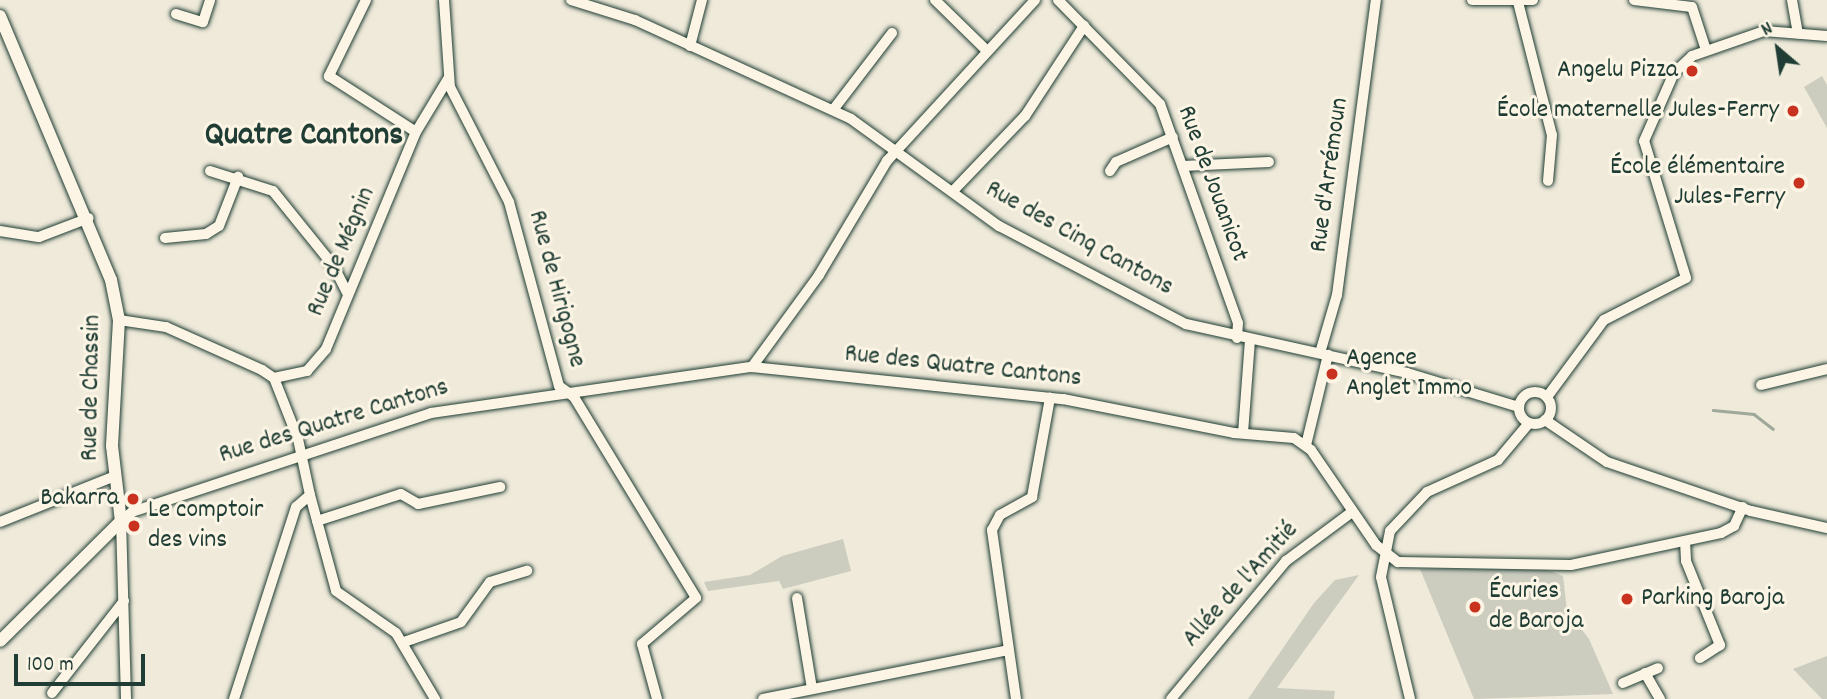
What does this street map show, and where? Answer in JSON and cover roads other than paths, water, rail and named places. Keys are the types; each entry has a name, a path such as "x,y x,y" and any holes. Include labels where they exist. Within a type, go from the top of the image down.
{"main road":[{"name":"Rue de Chassin","path":"0,16 89,218 119,320 115,476 121,521"},
{"path":"0,641 121,521"}],"street":[{"path":"176,14 203,22 210,0"},
{"path":"366,0 329,76 416,132"},
{"name":"Rue de Hirigogne","path":"444,0 448,79 509,202 563,393 574,397 696,598 642,644 657,699"},
{"name":"Rue des Cinq Cantons","path":"571,0 690,46 833,110 897,149 999,226 1158,310 1237,338 1324,354 1519,407"},
{"path":"690,46 702,0"},
{"path":"935,0 986,50"},
{"path":"752,367 820,275 897,149 1035,0"},
{"name":"Rue de Jouanicot","path":"1058,0 1156,97 1173,137 1238,323 1237,338"},
{"name":"Rue d'Arrémoun","path":"1306,445 1337,295 1376,0"},
{"path":"1472,0 1533,0"},
{"path":"1636,0 1692,7 1706,50"},
{"path":"1792,0 1798,33"},
{"path":"1518,2 1552,135 1548,181"},
{"path":"953,191 1025,116 1084,26"},
{"path":"1545,421 1547,397 1604,320 1686,278 1644,141 1674,73 1706,50 1764,31 1827,36"},
{"path":"833,110 892,33"},
{"name":"Rue de Mégnin","path":"274,378 307,371 320,359 416,132 448,79"},
{"path":"1110,171 1116,162 1173,137"},
{"path":"1183,166 1269,162"},
{"path":"210,170 238,177 273,191 333,265 347,293"},
{"path":"165,238 206,234 219,226 238,177"},
{"path":"0,231 39,237 89,218"},
{"path":"119,320 177,332 274,378 300,453 337,591 404,642 435,699"},
{"path":"1243,433 1250,340"},
{"name":"Rue des Quatre Cantons","path":"121,521 300,453 432,413 752,367 1050,398 1243,433 1283,435 1306,445"},
{"path":"1761,385 1827,369"},
{"path":"1529,423 1519,407 1533,392 1547,397"},
{"path":"1016,699 992,530 1000,516 1032,498 1050,398"},
{"path":"1410,699 1381,578 1382,551 1390,531 1424,495 1498,460 1529,423 1545,421 1597,457 1743,508 1827,528"},
{"path":"1306,445 1382,551 1405,563 1558,567 1685,541 1734,526 1743,508"},
{"path":"0,522 115,476"},
{"path":"317,520 401,494 418,504 500,487"},
{"path":"234,699 296,507 310,495"},
{"name":"Allée de l'Amitié","path":"1171,699 1286,561 1352,512"},
{"name":"Rue de Chassin","path":"121,521 126,699"},
{"path":"1685,541 1686,562 1720,645 1700,658"},
{"path":"404,642 461,622 491,582 527,570"},
{"path":"797,598 812,689"},
{"path":"52,693 124,601"},
{"path":"763,699 1008,650"},
{"path":"1623,683 1658,667"},
{"path":"1645,673 1660,699"}],"waterway":[{"path":"1713,410 1754,414 1773,429"}],"place":[{"name":"Angelu Pizza","path":"1692,71"},
{"name":"École maternelle Jules-Ferry","path":"1793,111"},
{"name":"École élémentaire Jules-Ferry","path":"1799,183"},
{"name":"Agence Anglet Immo","path":"1332,374"},
{"name":"Bakarra","path":"133,499"},
{"name":"Le comptoir des vins","path":"134,526"},
{"name":"Parking Baroja","path":"1627,599"},
{"name":"Écuries de Baroja","path":"1475,607"}],"district":[{"name":"Quatre Cantons","path":"304,137"}]}
